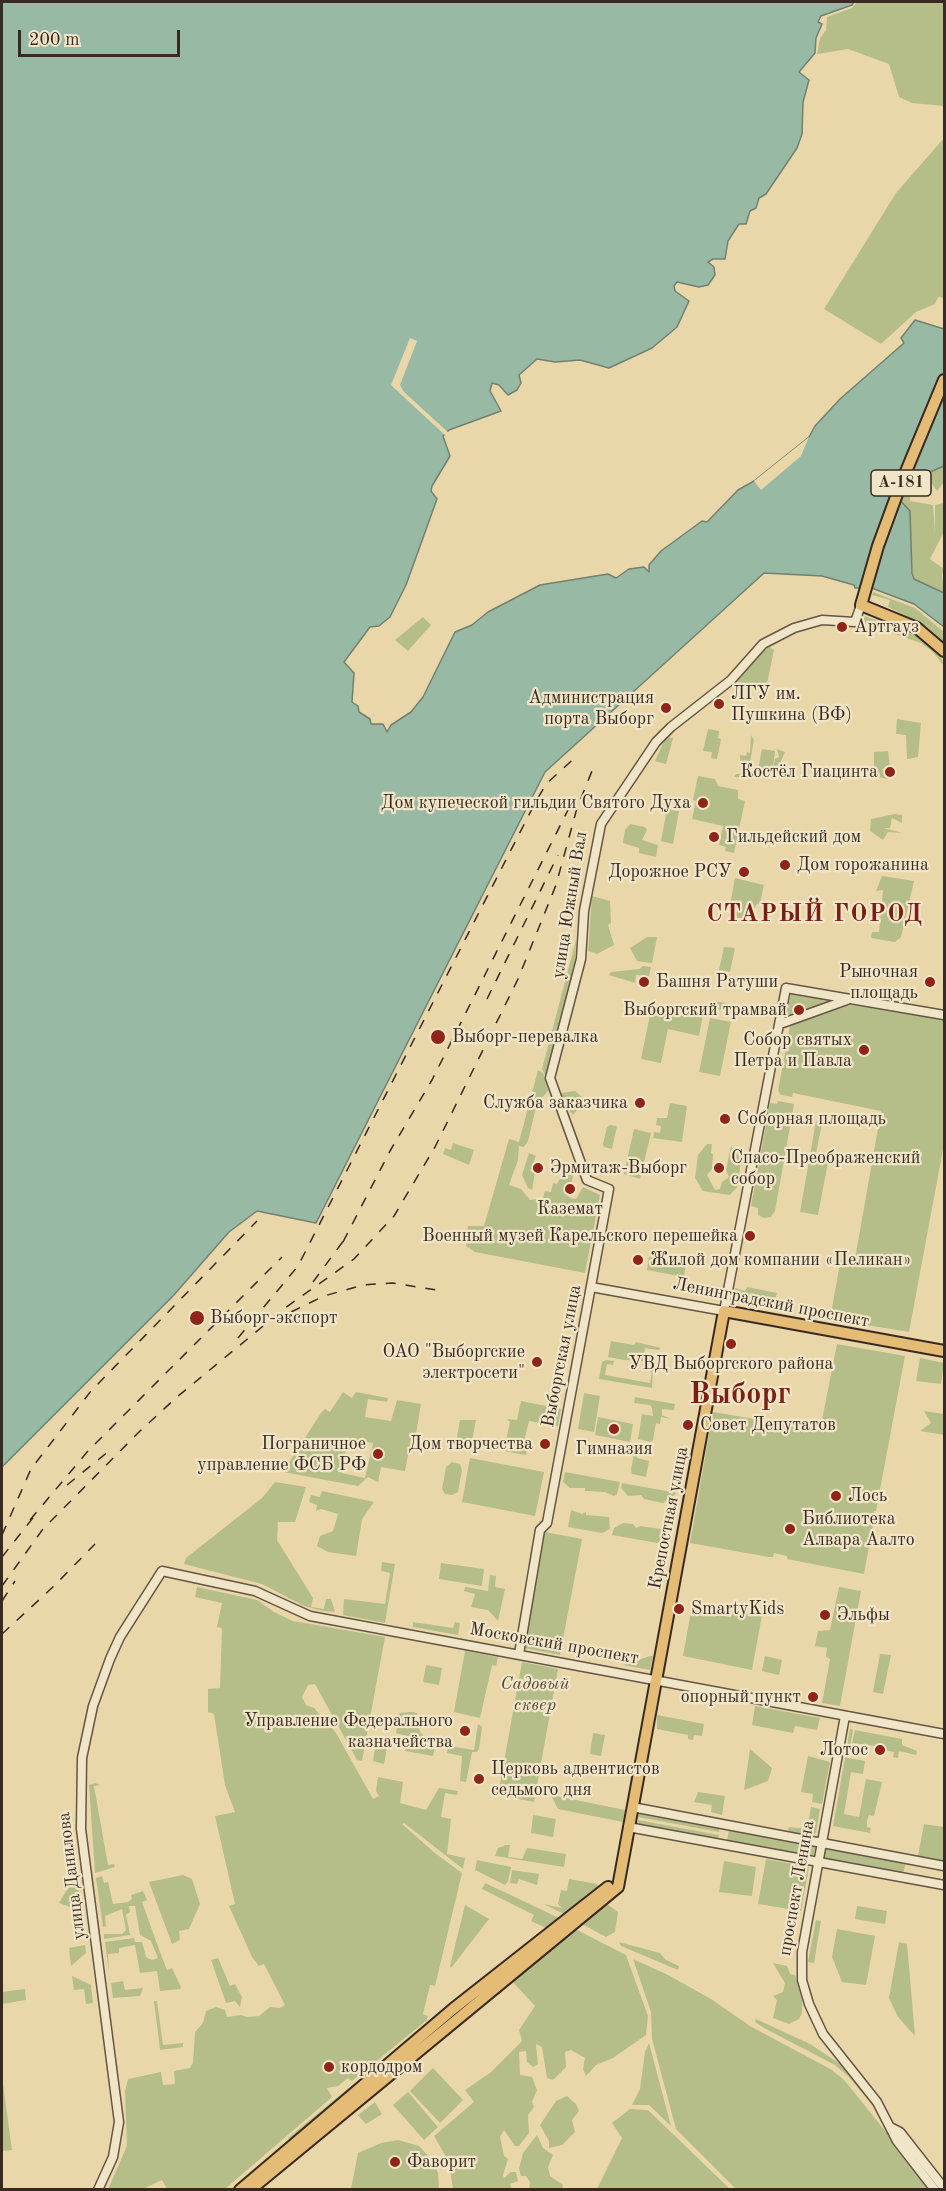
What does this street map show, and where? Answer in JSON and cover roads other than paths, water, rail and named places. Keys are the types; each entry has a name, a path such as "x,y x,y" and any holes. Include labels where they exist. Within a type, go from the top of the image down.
{"main road":[{"name":"А-181","path":"861,605 878,546 912,454 945,380"},
{"path":"861,605 917,628 945,651"},
{"name":"Ленинградский проспект","path":"724,1311 945,1351"},
{"name":"Крепостная улица","path":"462,2008 616,1889 724,1311"},
{"path":"240,2190 462,2008"},
{"path":"250,2190 462,2008"}],"street":[{"name":"улица Южный Вал","path":"609,1189 587,1180 550,1078 581,958 584,912 598,833 606,816 656,742 671,726 726,684 763,644 778,636 825,619 855,622 861,605"},
{"name":"Крепостная улица","path":"724,1311 786,988 850,999"},
{"path":"780,1024 850,999 945,1015"},
{"name":"Выборгская улица","path":"519,1654 540,1530 548,1523 609,1189"},
{"name":"Ленинградский проспект","path":"591,1287 724,1311"},
{"name":"Московский проспект","path":"162,1571 255,1591 309,1616 945,1734"},
{"name":"улица Данилова","path":"98,2190 107,2173 116,2145 118,2110 81,1829 81,1770 88,1725 110,1659 120,1637 162,1571"},
{"name":"проспект Ленина","path":"845,1716 821,1843 801,1969 806,1994 818,2024 840,2058 877,2102 890,2127"},
{"path":"632,1808 945,1866"},
{"path":"628,1827 945,1885"},
{"path":"890,2127 900,2132 945,2188"},
{"path":"890,2127 935,2190"}],"railway":[{"path":"238,1338 298,1266 534,805 546,784 578,755"},
{"path":"2,1586 43,1529 140,1431 177,1397 285,1308 354,1259 394,1216 435,1147 518,979 556,885 577,808 592,771"},
{"path":"343,1242 390,1151 432,1080 570,806"},
{"path":"487,999 558,855"},
{"path":"2,1535 31,1469 91,1391 257,1221"},
{"path":"313,1282 347,1236"},
{"path":"30,1520 88,1451 282,1257"},
{"path":"291,1312 324,1296 363,1285 392,1283 437,1290"},
{"path":"67,1485 109,1451"},
{"path":"2,1557 36,1514"},
{"path":"2,1634 95,1544"},
{"path":"2,1601 15,1581"}],"place":[{"name":"Артгауз","path":"842,627"},
{"name":"ЛГУ им. Пушкина (ВФ)","path":"719,704"},
{"name":"Администрация порта Выборг","path":"666,708"},
{"name":"Костёл Гиацинта","path":"890,772"},
{"name":"Дом купеческой гильдии Святого Духа","path":"703,803"},
{"name":"Гильдейский дом","path":"714,837"},
{"name":"Дом горожанина","path":"785,865"},
{"name":"Дорожное РСУ","path":"744,872"},
{"name":"Башня Ратуши","path":"644,982"},
{"name":"Рыночная площадь","path":"930,982"},
{"name":"Выборгский трамвай","path":"799,1010"},
{"name":"Выборг-перевалка","path":"438,1037"},
{"name":"Собор святых Петра и Павла","path":"864,1050"},
{"name":"Служба заказчика","path":"640,1103"},
{"name":"Соборная площадь","path":"725,1119"},
{"name":"Эрмитаж-Выборг","path":"538,1168"},
{"name":"Спасо-Преображенский собор","path":"719,1168"},
{"name":"Каземат","path":"570,1189"},
{"name":"Военный музей Карельского перешейка","path":"750,1236"},
{"name":"Жилой дом компании «Пеликан»","path":"638,1260"},
{"name":"Выборг-экспорт","path":"197,1318"},
{"name":"УВД Выборгского района","path":"731,1344"},
{"name":"ОАО \"Выборгские электросети\"","path":"537,1362"},
{"name":"Совет Депутатов","path":"688,1425"},
{"name":"Гимназия","path":"614,1429"},
{"name":"Дом творчества","path":"545,1444"},
{"name":"Пограничное управление ФСБ РФ","path":"378,1454"},
{"name":"Лось","path":"836,1496"},
{"name":"Библиотека Алвара Аалто","path":"790,1529"},
{"name":"SmartyKids","path":"679,1609"},
{"name":"Эльфы","path":"825,1615"},
{"name":"опорный пункт","path":"813,1697"},
{"name":"Управление Федерального казначейства","path":"465,1731"},
{"name":"Лотос","path":"880,1750"},
{"name":"Церковь адвентистов седьмого дня","path":"479,1779"},
{"name":"кордодром","path":"329,2067"},
{"name":"Фаворит","path":"395,2162"}],"district":[{"name":"СТАРЫЙ ГОРОД","path":"815,915"},
{"name":"Выборг","path":"740,1395"}],"park label":[{"name":"Садовый сквер","path":"535,1694"}]}
